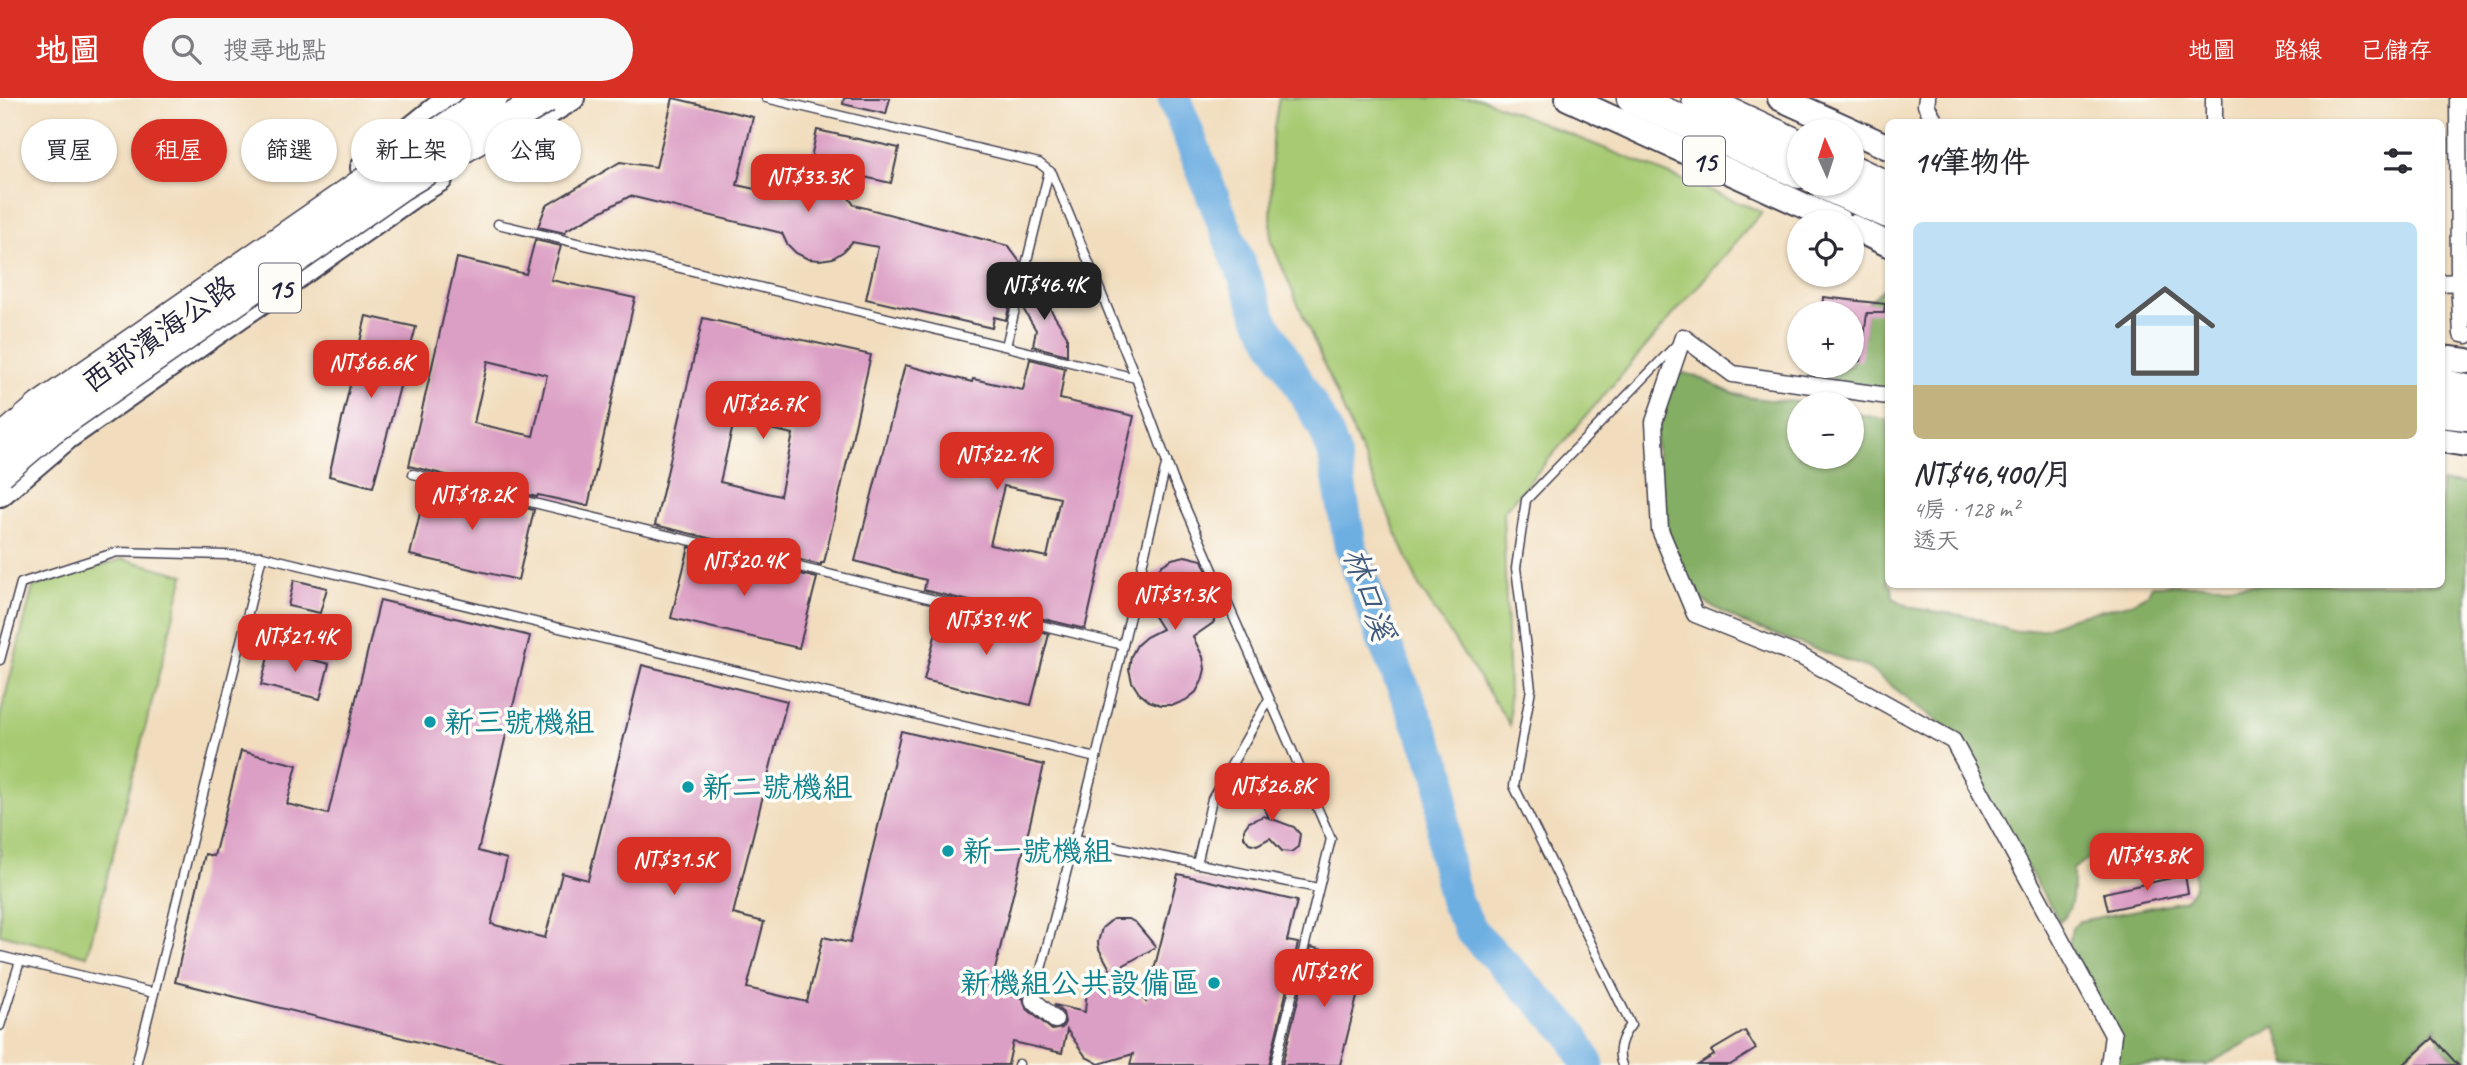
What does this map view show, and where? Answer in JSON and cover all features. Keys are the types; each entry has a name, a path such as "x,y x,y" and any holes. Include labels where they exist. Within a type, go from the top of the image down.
{"highway":[{"path":"0,442 52,399 377,174 492,98"},
{"path":"0,472 51,429 390,193 546,98"},
{"path":"1632,98 1787,168"},
{"path":"1697,98 1787,139"},
{"path":"1864,176 1885,186"},
{"path":"1850,196 1885,212"},
{"path":"2445,385 2467,390"},
{"path":"2445,412 2467,415"}],"main road":[{"name":"西部濱海公路","path":"538,119 572,98"},
{"name":"15","path":"1568,98 1814,210"},
{"path":"1780,98 1885,146"},
{"name":"西部濱海公路","path":"0,427 33,400 383,153 448,99"},
{"name":"西部濱海公路","path":"0,494 67,437 413,195 485,151"},
{"path":"1864,233 1885,243"},
{"path":"2445,358 2467,361"},
{"path":"2445,441 2467,444"}],"street":[{"path":"1927,98 1926,105 1933,119"},
{"path":"2214,98 2214,119"},
{"path":"2458,98 2459,282 2462,334 2467,335"},
{"path":"448,99 485,151"},
{"path":"2445,283 2459,282"},
{"path":"1885,396 1733,374 1683,338 1654,422 1660,530 1695,614 1802,657 1953,741 2113,1035 2109,1065"},
{"path":"1033,1000 1055,1020"}],"lane":[{"path":"766,98 1039,163 1052,173 1167,461 1331,839 1275,1065"},
{"path":"1006,346 1049,171"},
{"path":"498,224 1136,378"},
{"path":"1622,1065 1618,1057 1623,1033 1631,1025 1514,786 1531,689 1516,568 1526,500 1683,338"},
{"path":"1033,1000 1076,839 1167,461"},
{"path":"413,474 1123,645"},
{"path":"0,660 21,583 117,552 261,556 1096,758"},
{"path":"136,1065 261,556"},
{"path":"1197,863 1212,799 1269,699"},
{"path":"1076,839 1318,888"},
{"path":"0,956 154,993"},
{"path":"0,1026 20,961"}],"green space":[{"path":"1279,98 1480,98 1762,212 1503,512 1510,725 1420,588 1271,241 1272,139"},
{"path":"1885,288 1885,391 1835,383 1832,378 1864,378 1864,333 1868,302"},
{"path":"1684,373 1740,395 1787,401 1787,469 1864,469 1864,415 1885,419 1885,588 1892,588 1893,598 1912,608 1973,617 2012,631 2043,629 2072,617 2129,604 2148,594 2151,588 2445,588 2445,482 2467,484 2467,1065 2462,1065 2440,1046 2436,1027 2396,1065 2287,1065 2276,1026 2207,1065 2110,1065 2109,1033 2069,946 2072,927 2080,921 2184,901 2195,886 2194,868 2179,856 2090,858 2073,869 2071,904 2060,922 1985,797 1970,752 1957,736 1868,668 1743,623 1692,595 1672,551 1658,476 1656,438 1674,375"},
{"path":"123,559 184,575 87,956 0,934 0,717 33,587"}],"building":[{"path":"673,98 753,117 737,185 789,197 805,186 817,130 899,148 891,183 828,169 854,205 1008,246 1020,262 1006,320 994,317 992,328 866,299 878,247 852,242 833,258 808,259 787,244 782,233 630,196 566,230 565,233 538,227 546,206 620,162 656,167"},
{"path":"844,98 890,98 886,114 843,104"},
{"path":"535,240 561,246 551,280 635,298 588,506 538,495 537,497 409,466 457,258 526,274","holes":["488,361 547,375 533,436 474,423"]},
{"path":"1030,277 1067,336 1067,355 1033,346 1036,330 1022,307"},
{"path":"1823,297 1858,301 1823,301"},
{"path":"1864,302 1885,304 1884,313 1867,313 1864,337"},
{"path":"366,316 416,327 373,487 329,476"},
{"path":"703,318 871,355 824,563 821,565 655,525","holes":["734,421 793,434 780,496 720,482"]},
{"path":"1030,359 1065,368 1060,399 1134,416 1085,629 924,590 926,580 855,561 905,365 972,382 973,379 1023,390","holes":["1004,486 1060,498 1047,557 990,545"]},
{"path":"427,484 534,510 518,580 410,555"},
{"path":"689,547 817,578 799,648 671,618"},
{"path":"1185,556 1202,560 1222,607 1213,623 1193,637 1203,657 1205,669 1196,692 1174,705 1161,705 1149,701 1139,693 1132,682 1129,669 1131,656 1137,645 1146,637 1162,629 1150,610 1147,599 1152,575 1172,559"},
{"path":"294,580 327,588 320,613 288,606"},
{"path":"380,600 530,636 478,851 507,859 491,924 545,938 562,873 588,880 642,665 787,701 733,914 764,922 747,988 807,1002 823,937 850,943 901,731 1044,765 993,978 1014,983 1011,995 1023,998 1026,1008 1052,1030 1062,1028 1065,1022 1063,1013 1054,1005 1085,1012 1090,983 1110,969 1098,942 1102,928 1113,919 1129,919 1136,923 1156,947 1117,969 1146,1002 1178,874 1297,901 1287,941 1298,943 1269,1065 1130,1065 1133,1054 1099,1064 1086,1057 1067,1030 1062,1053 1013,1042 1008,1065 512,1065 175,982 205,854 214,856 241,751 297,765 287,804 328,814"},
{"path":"942,608 1049,634 1031,705 924,680"},
{"path":"270,649 329,664 320,699 261,685"},
{"path":"1270,784 1278,785 1286,795 1284,804 1272,819 1294,827 1300,834 1298,847 1291,852 1282,851 1270,838 1257,845 1249,843 1244,837 1244,829 1249,822 1264,816 1269,818 1260,797 1262,789"},
{"path":"2185,875 2188,893 2108,910 2104,893"},
{"path":"1311,947 1366,961 1340,1065 1282,1065"},
{"path":"1745,1031 1756,1049 1730,1065 1698,1065 1714,1055 1711,1051"},
{"path":"2433,1038 2458,1065 2403,1065"}],"waterway":[{"name":"林口溪","path":"1174,98 1261,319 1324,427 1334,453 1350,545 1382,637 1441,777 1444,852 1456,902 1472,932 1571,1033 1588,1065"}],"place":[{"name":"新三號機組","path":"430,722"},
{"name":"新二號機組","path":"688,787"},
{"name":"新一號機組","path":"948,851"},
{"name":"新機組公共設備區","path":"1214,983"}]}
